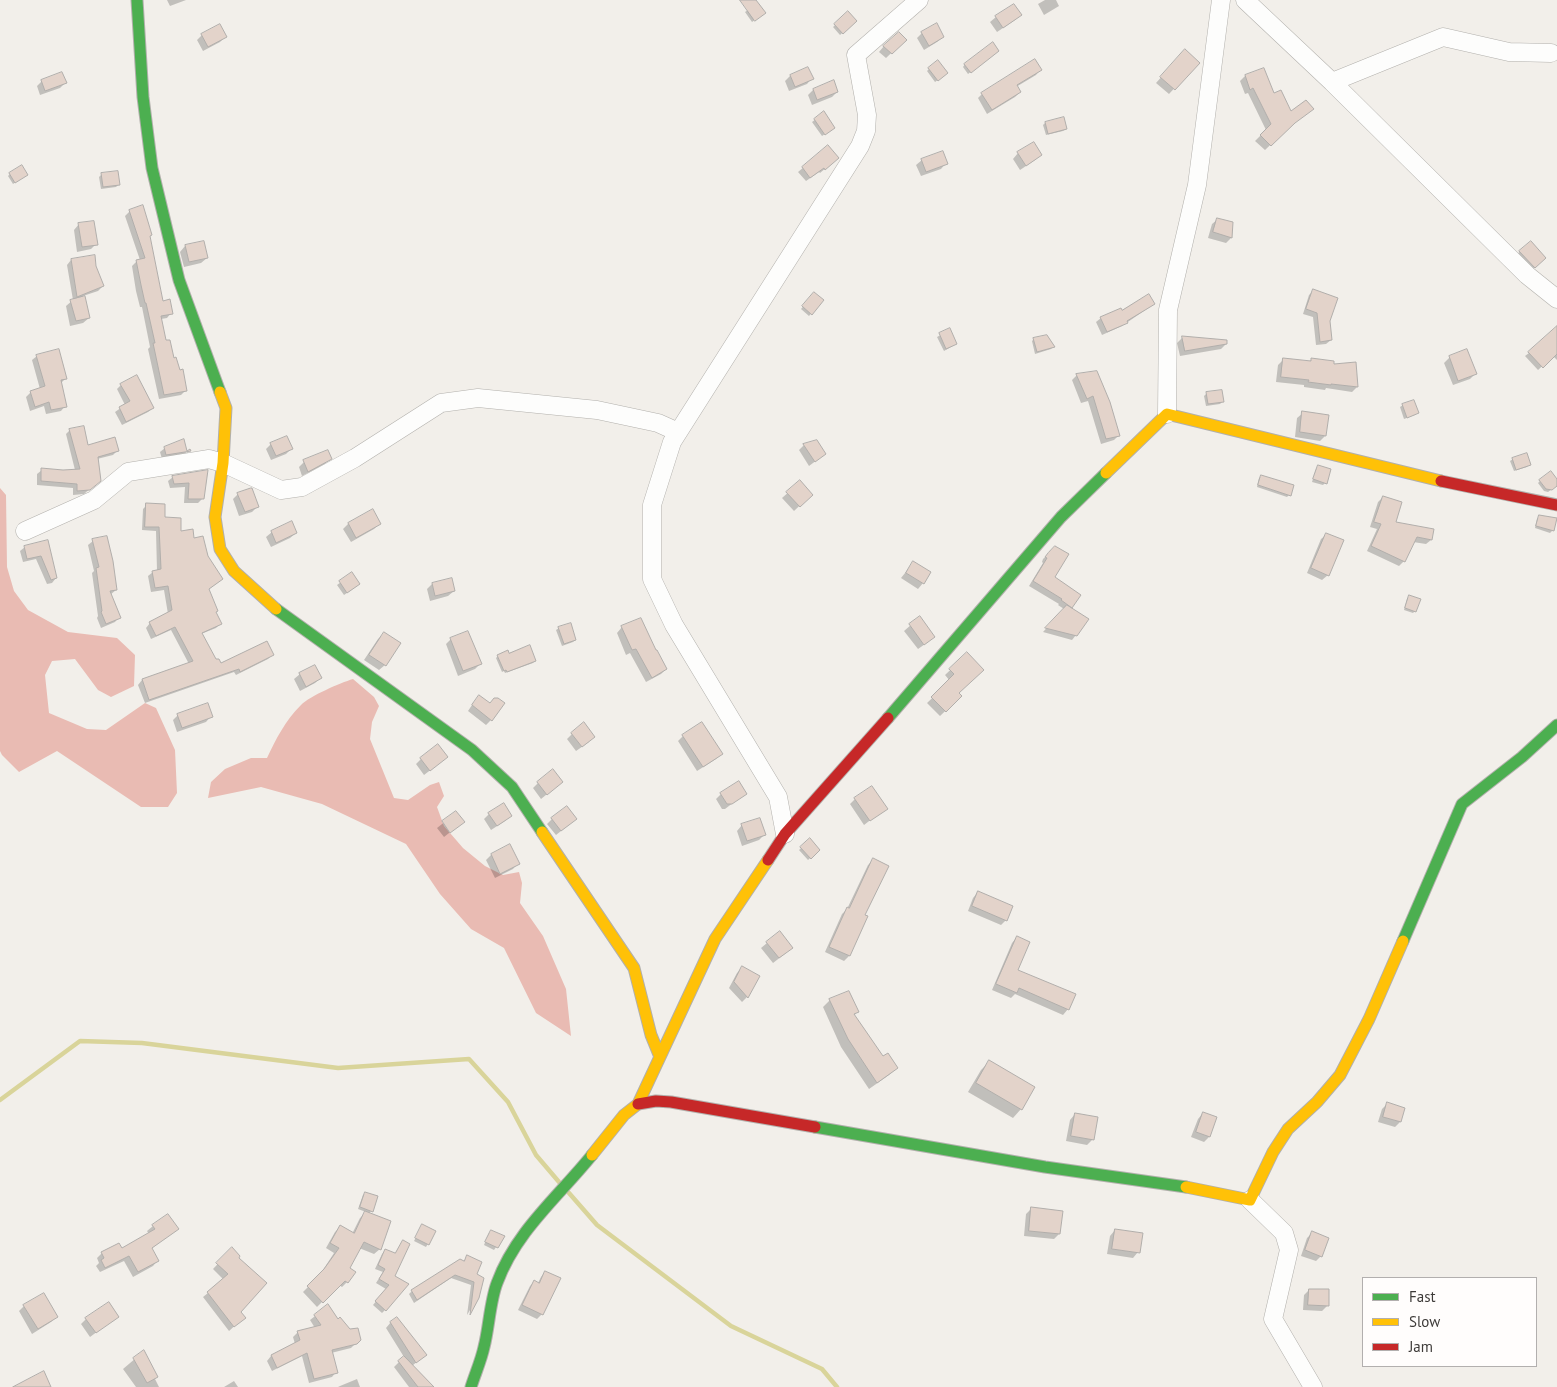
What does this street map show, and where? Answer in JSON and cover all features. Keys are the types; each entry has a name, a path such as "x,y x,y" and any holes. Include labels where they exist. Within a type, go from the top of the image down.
{"street":[{"path":"138,0 143,97 152,168 179,280 226,408 223,463 216,517 220,549 234,571 280,612 472,750 512,787 634,968 651,1035 660,1056"},
{"path":"785,834 778,797 674,625 652,579 652,505 672,442 860,146 866,131 867,115 856,55 919,0"},
{"path":"471,1387 484,1348 496,1284 513,1248 548,1203 575,1176 624,1115 638,1104 715,939 785,834 1061,518 1167,414 1168,310 1197,185 1221,0"},
{"path":"1245,0 1332,82 1527,274 1557,299"},
{"path":"1332,82 1443,37 1509,52 1551,53"},
{"path":"25,531 94,500 128,472 209,459 223,463 281,490 302,487 354,458 441,402 478,398 597,410 658,423 678,432"},
{"path":"1167,414 1436,480 1557,505"},
{"path":"1250,1200 1273,1152 1288,1129 1340,1076 1369,1019 1462,804 1522,757 1557,725"},
{"path":"638,1104 656,1101 671,1102 1045,1167 1193,1188 1250,1200 1284,1233 1288,1250 1273,1319 1313,1387"}],"shaded area":[{"path":"0,488 6,495 7,567 14,591 28,610 68,632 117,638 135,655 134,686 111,697 98,690 75,659 52,661 45,675 49,713 87,729 106,730 145,703 156,708 175,750 177,793 168,807 141,807 57,751 19,772 2,755 0,751"},
{"path":"353,679 374,697 379,706 372,722 370,739 394,798 408,800 430,785 439,782 444,796 437,807 444,826 463,848 485,866 503,875 519,872 522,883 520,903 543,936 566,989 571,1036 536,1013 504,948 471,929 440,894 406,844 322,804 261,787 208,798 211,782 225,769 251,758 267,758 277,737 295,711 305,701"}],"building":[{"path":"740,0 756,0 766,13 755,21"},
{"path":"1014,4 1022,15 1003,28 995,16"},
{"path":"848,11 857,21 843,34 834,24"},
{"path":"937,23 944,37 929,46 921,32"},
{"path":"220,24 227,37 208,47 201,34"},
{"path":"899,32 907,40 892,54 883,46"},
{"path":"993,42 999,51 971,73 964,64"},
{"path":"1185,49 1200,63 1175,90 1160,77"},
{"path":"1035,59 1042,70 1017,85 1021,92 992,110 981,93"},
{"path":"938,60 948,73 938,81 928,68"},
{"path":"808,67 814,79 795,87 790,75"},
{"path":"1264,68 1274,93 1281,90 1291,111 1306,100 1314,109 1295,123 1271,146 1260,135 1271,124 1253,88 1250,90 1245,75"},
{"path":"62,72 67,83 45,91 41,80"},
{"path":"834,80 838,92 817,100 813,89"},
{"path":"824,111 835,128 825,135 814,119"},
{"path":"1064,117 1067,129 1048,134 1045,122"},
{"path":"1034,142 1042,155 1026,166 1017,152"},
{"path":"828,145 839,158 825,170 824,168 810,178 802,167"},
{"path":"943,151 948,164 926,172 921,159"},
{"path":"22,165 28,175 15,183 9,173"},
{"path":"118,171 120,185 103,187 101,173"},
{"path":"143,205 152,235 150,236 163,301 170,299 173,314 161,316 166,340 170,340 174,358 176,357 180,370 183,369 187,391 164,395 153,343 155,343 136,260 145,258 129,210"},
{"path":"1217,218 1233,222 1232,238 1213,232"},
{"path":"94,221 98,245 82,247 78,223"},
{"path":"204,241 208,258 189,262 185,245"},
{"path":"1531,241 1546,258 1535,268 1519,251"},
{"path":"95,255 96,266 104,286 77,297 71,259"},
{"path":"1313,289 1338,298 1330,321 1332,340 1320,342 1317,313 1306,309"},
{"path":"814,292 824,300 812,315 802,306"},
{"path":"1149,294 1155,304 1127,321 1128,323 1107,332 1100,317 1121,308 1122,310"},
{"path":"85,296 90,318 76,321 70,300"},
{"path":"1557,326 1557,354 1543,368 1528,352"},
{"path":"950,328 957,344 946,349 939,333"},
{"path":"1047,335 1055,347 1037,352 1033,338"},
{"path":"1182,336 1227,340 1227,344 1185,351"},
{"path":"59,349 67,379 61,380 67,407 51,410 49,402 35,407 30,391 45,386 36,355"},
{"path":"1467,349 1477,374 1458,381 1449,356"},
{"path":"1283,358 1311,361 1311,358 1334,361 1334,364 1356,362 1358,387 1281,377"},
{"path":"1097,371 1110,402 1120,436 1106,439 1093,396 1087,399 1076,374"},
{"path":"137,375 154,408 126,422 119,407 130,401 120,384"},
{"path":"1222,390 1224,402 1208,404 1206,392"},
{"path":"1414,400 1419,413 1407,418 1402,404"},
{"path":"1302,411 1329,415 1326,436 1300,432"},
{"path":"84,426 88,445 115,437 119,451 98,457 101,481 90,490 77,491 77,484 41,481 41,468 80,469 69,429"},
{"path":"287,436 293,449 276,456 270,443"},
{"path":"184,439 187,451 190,449 191,451 166,455 164,447"},
{"path":"817,440 826,454 815,462 803,444"},
{"path":"328,450 332,459 308,472 303,460"},
{"path":"1527,453 1531,465 1516,470 1512,458"},
{"path":"1318,465 1331,469 1327,484 1313,479"},
{"path":"208,470 204,499 188,499 189,483 174,484 172,476"},
{"path":"1551,471 1557,479 1557,486 1552,490 1546,489 1539,480"},
{"path":"1261,475 1294,485 1291,496 1258,485"},
{"path":"800,480 813,495 800,507 786,492"},
{"path":"252,488 259,507 245,512 237,493"},
{"path":"1383,496 1402,502 1396,522 1434,529 1432,540 1417,537 1405,562 1371,546 1381,524 1374,522"},
{"path":"146,503 165,504 165,517 181,518 181,531 193,529 194,538 203,536 208,556 223,579 209,589 222,624 202,633 216,659 219,659 221,663 267,641 274,655 240,672 239,669 149,700 142,679 193,661 175,627 156,636 149,622 172,610 168,586 155,588 152,571 161,569 159,527 145,527"},
{"path":"373,509 381,524 356,538 348,523"},
{"path":"1539,515 1557,518 1554,531 1536,526"},
{"path":"292,521 297,533 276,543 271,531"},
{"path":"1326,533 1344,540 1329,576 1311,568"},
{"path":"107,536 117,590 110,591 121,618 106,624 101,612 96,568 99,567 92,539"},
{"path":"48,540 57,578 51,580 41,556 27,559 24,546"},
{"path":"1055,546 1069,554 1055,577 1081,595 1072,608 1062,599 1033,581 1047,558 1045,557"},
{"path":"913,561 931,572 924,584 906,573"},
{"path":"352,572 360,584 347,593 339,581"},
{"path":"452,578 455,591 435,596 432,583"},
{"path":"1409,595 1421,599 1416,612 1405,608"},
{"path":"1067,605 1089,619 1077,636 1045,628"},
{"path":"920,616 935,637 924,645 909,624"},
{"path":"641,618 667,669 652,678 636,649 632,650 621,626"},
{"path":"571,623 576,640 564,644 558,627"},
{"path":"468,631 482,664 463,671 450,638"},
{"path":"384,632 401,643 386,666 369,655"},
{"path":"530,645 536,661 507,672 506,670 504,671 497,655 508,650 509,653"},
{"path":"967,652 984,670 959,693 962,696 946,712 931,697 954,674 949,669"},
{"path":"315,665 322,678 306,687 299,673"},
{"path":"479,695 490,703 494,698 498,698 505,703 492,721 472,705"},
{"path":"208,703 213,717 182,728 177,714"},
{"path":"584,722 595,737 582,747 571,733"},
{"path":"702,722 723,754 703,767 682,735"},
{"path":"438,744 448,757 430,771 420,758"},
{"path":"553,769 563,782 547,795 537,782"},
{"path":"739,781 747,794 732,804 727,804 720,793"},
{"path":"872,786 888,809 870,821 854,798"},
{"path":"504,803 512,816 497,826 488,813"},
{"path":"567,806 577,819 561,831 551,818"},
{"path":"456,811 465,822 450,833 442,821"},
{"path":"760,818 766,835 747,841 741,824"},
{"path":"810,838 820,850 811,859 800,847"},
{"path":"510,844 520,864 500,874 491,854"},
{"path":"873,858 889,866 865,915 868,916 850,956 829,947 847,907 849,908"},
{"path":"978,891 1013,906 1007,921 972,906"},
{"path":"780,931 793,948 779,958 766,942"},
{"path":"1017,936 1030,942 1018,970 1076,994 1069,1010 1019,988 1017,993 996,984"},
{"path":"742,966 760,976 748,998 734,982"},
{"path":"849,991 859,1012 854,1014 883,1056 888,1053 898,1068 877,1083 848,1039 829,999"},
{"path":"989,1060 1035,1087 1022,1110 976,1083"},
{"path":"1387,1102 1405,1108 1401,1122 1383,1117"},
{"path":"1203,1112 1217,1117 1210,1137 1196,1132"},
{"path":"1075,1113 1098,1117 1094,1140 1071,1136"},
{"path":"365,1192 378,1196 373,1212 360,1207"},
{"path":"1031,1207 1063,1211 1060,1234 1029,1231"},
{"path":"365,1211 391,1221 381,1250 364,1242 350,1268 356,1272 348,1283 345,1281 323,1303 307,1286 324,1269 339,1248 330,1243 340,1225 354,1233"},
{"path":"168,1214 179,1229 152,1248 159,1261 138,1272 129,1256 105,1268 101,1260 104,1258 101,1252 119,1243 122,1248 155,1229 152,1225"},
{"path":"422,1224 436,1231 429,1245 415,1238"},
{"path":"1115,1229 1143,1233 1140,1253 1112,1249"},
{"path":"491,1230 505,1236 498,1248 485,1242"},
{"path":"1312,1231 1329,1238 1322,1257 1305,1250"},
{"path":"403,1240 410,1244 395,1276 409,1284 386,1311 375,1301 389,1285 379,1279 385,1269 378,1265 385,1249 395,1253"},
{"path":"232,1247 240,1256 239,1258 267,1283 241,1312 246,1318 234,1327 207,1292 228,1274 216,1263"},
{"path":"467,1255 482,1262 477,1274 484,1278 479,1298 470,1315 474,1282 455,1275 417,1300 411,1290 460,1259 464,1261"},
{"path":"545,1271 561,1278 543,1315 522,1305 534,1280 539,1283"},
{"path":"1309,1289 1329,1289 1329,1306 1308,1305"},
{"path":"44,1293 58,1317 38,1329 23,1305"},
{"path":"109,1302 119,1317 96,1333 85,1318"},
{"path":"328,1304 338,1319 340,1317 350,1329 358,1328 361,1340 357,1344 332,1350 338,1373 314,1379 307,1353 277,1368 271,1355 300,1340 297,1331 321,1325 314,1315"},
{"path":"397,1317 427,1355 416,1363 390,1322"},
{"path":"144,1350 158,1377 147,1383 133,1358"},
{"path":"404,1356 434,1387 418,1387 398,1361"},
{"path":"44,1371 51,1387 13,1387"}],"waterway":[{"path":"0,1100 80,1041 142,1043 338,1068 469,1059 508,1102 536,1155 559,1182"},
{"path":"569,1193 597,1225 731,1326 822,1369 837,1387"}],"traffic: fast":[{"path":"137,0 143,97 152,168 179,280 220,392"},
{"path":"888,718 1061,517 1106,473"},
{"path":"276,609 472,750 512,787 542,832"},
{"path":"1403,941 1462,804 1522,757 1557,725"},
{"path":"815,1127 1045,1167 1186,1187"},
{"path":"471,1387 486,1340 495,1290 505,1264 527,1230 592,1155"}],"traffic: slow":[{"path":"220,392 226,408 223,463 215,517 220,549 234,571 276,609"},
{"path":"1106,473 1167,414 1441,481"},
{"path":"542,832 634,968 651,1035 660,1057"},
{"path":"592,1155 624,1115 638,1104 715,939 768,860"},
{"path":"1186,1187 1250,1200 1273,1152 1288,1129 1317,1102 1340,1075 1369,1019 1403,941"}],"traffic: jam":[{"path":"1441,481 1557,505"},
{"path":"768,860 785,834 888,718"},
{"path":"638,1104 656,1101 671,1102 815,1127"}]}
